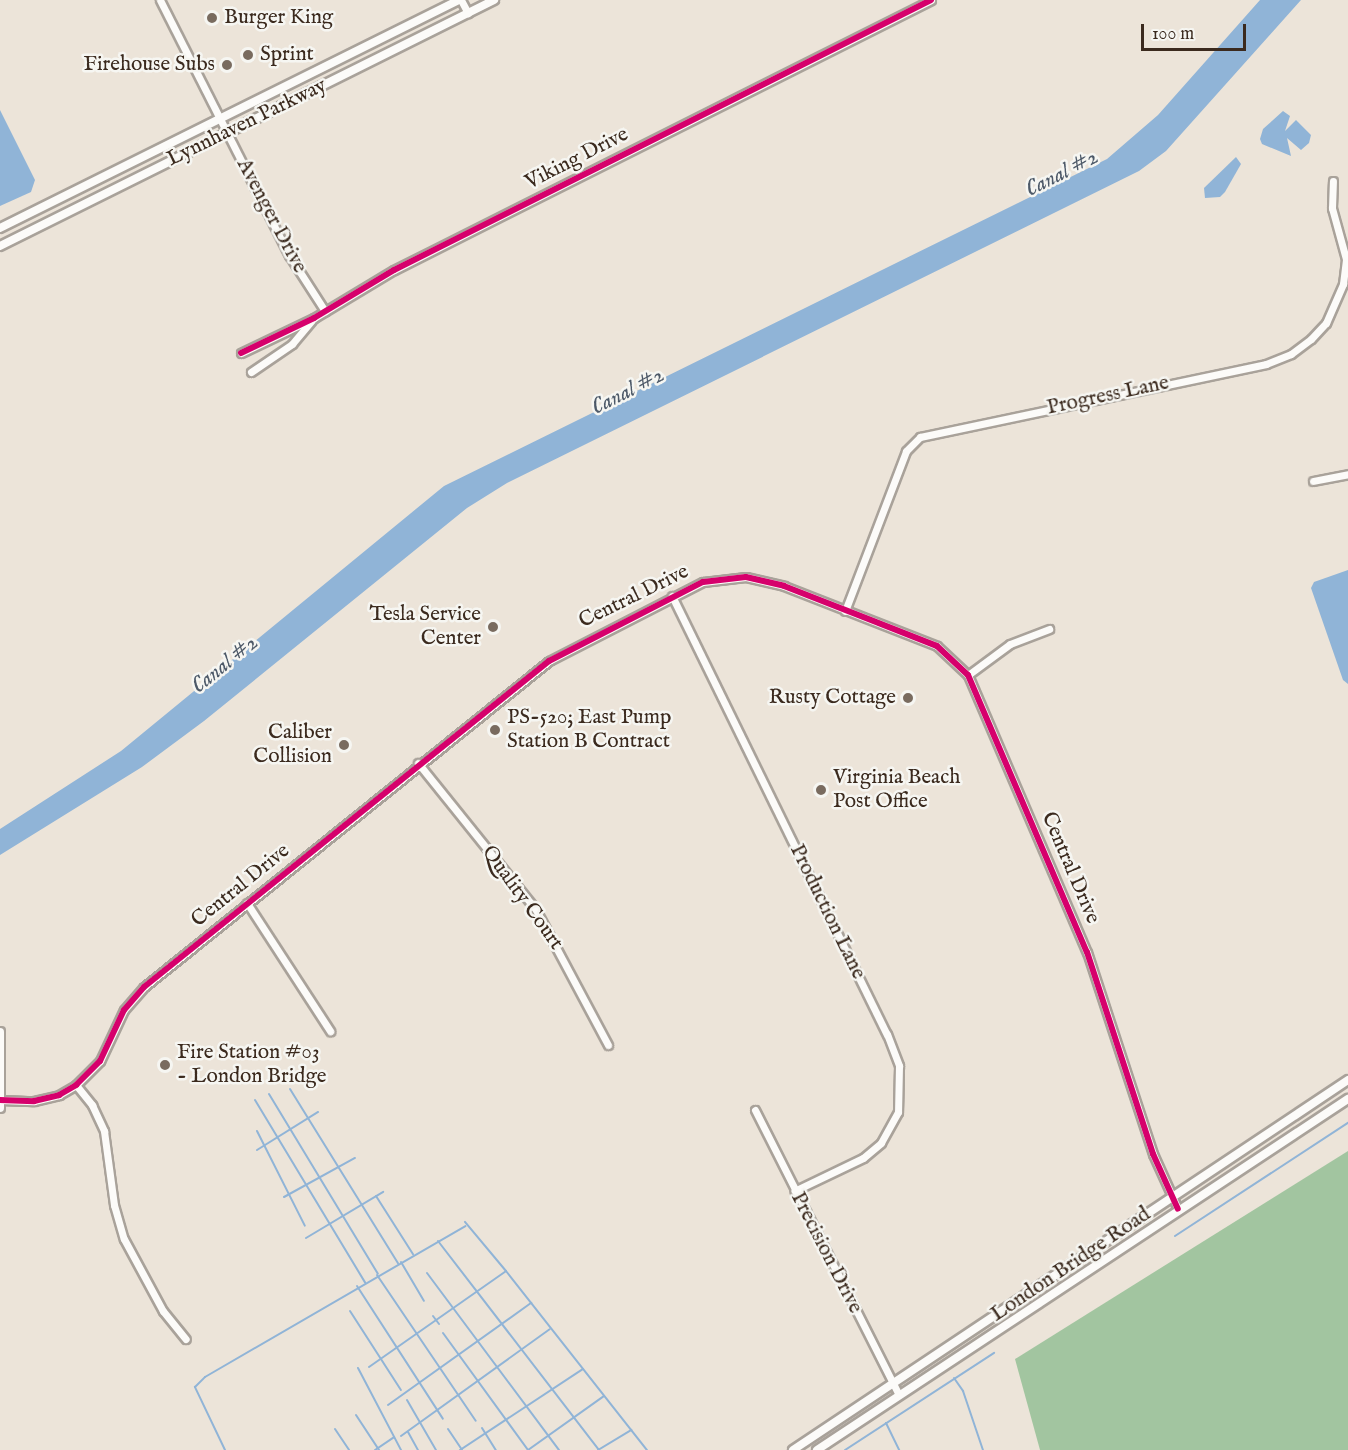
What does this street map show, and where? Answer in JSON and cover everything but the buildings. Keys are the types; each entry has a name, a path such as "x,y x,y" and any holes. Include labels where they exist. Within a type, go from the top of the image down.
{"main road":[{"name":"Lynnhaven Parkway","path":"0,228 460,0"},
{"name":"Lynnhaven Parkway","path":"0,246 468,13 480,3 494,0"},
{"path":"0,1032 0,1103"},
{"name":"London Bridge Road","path":"793,1450 1348,1080"},
{"name":"London Bridge Road","path":"818,1450 1178,1209 1348,1099"}],"street":[{"path":"460,0 468,13"},
{"name":"Viking Drive","path":"241,353 314,318 394,270 931,0"},
{"name":"Avenger Drive","path":"163,1 289,255 325,311"},
{"name":"Progress Lane","path":"845,611 906,451 920,437 1266,364 1291,354 1311,339 1326,323 1343,284 1346,259 1332,208 1333,181"},
{"name":"Viking Drive","path":"251,372 292,344 314,318"},
{"path":"1313,481 1348,474"},
{"name":"Central Drive","path":"0,1103 34,1101 59,1095 76,1085 100,1061 132,997 418,763 549,661 703,582 746,577 766,580 937,646 968,675 983,702 1087,952 1153,1154 1178,1209"},
{"name":"Production Lane","path":"672,596 887,1034 899,1066 898,1112 880,1143 863,1158 794,1191"},
{"path":"968,675 1010,644 1049,629"},
{"name":"Quality Court","path":"418,763 538,913 608,1045"},
{"path":"247,903 330,1031"},
{"path":"76,1085 93,1105 104,1131 114,1205 124,1239 163,1311 186,1339"},
{"name":"Precision Drive","path":"755,1110 899,1395"}],"green space":[{"path":"1348,1151 1348,1450 1040,1450 1015,1359"}],"water":[{"path":"1260,0 1301,0 1166,151 1139,171 507,483 467,508 204,721 142,767 0,855 0,829 121,751 444,486 1107,159 1158,115"},
{"path":"0,110 35,180 31,192 0,206"},
{"path":"1283,111 1290,116 1285,131 1296,120 1311,135 1309,143 1301,150 1287,138 1291,156 1262,144 1260,139 1263,129"},
{"path":"1236,157 1241,164 1225,192 1220,197 1205,198 1204,188"},
{"path":"1348,570 1348,684 1343,680 1311,588 1314,582"}],"waterway":[{"path":"290,1089 398,1263"},
{"path":"269,1094 378,1274"},
{"path":"255,1100 365,1282"},
{"path":"257,1150 318,1112"},
{"path":"1175,1236 1348,1123"},
{"path":"257,1131 305,1226"},
{"path":"284,1197 355,1158"},
{"path":"306,1238 383,1192"},
{"path":"376,1196 413,1254"},
{"path":"369,1367 506,1271 465,1222"},
{"path":"225,1450 195,1387 205,1377 465,1226"},
{"path":"438,1241 599,1450"},
{"path":"401,1262 424,1301"},
{"path":"506,1271 647,1450"},
{"path":"427,1273 559,1450"},
{"path":"377,1275 476,1421"},
{"path":"357,1286 443,1419"},
{"path":"388,1405 531,1303"},
{"path":"350,1311 401,1390"},
{"path":"433,1316 439,1324"},
{"path":"401,1436 550,1329"},
{"path":"443,1333 528,1450 604,1396"},
{"path":"845,1450 994,1353"},
{"path":"358,1368 401,1450"},
{"path":"460,1450 583,1369"},
{"path":"954,1378 963,1391 983,1450"},
{"path":"407,1400 436,1450"},
{"path":"356,1415 379,1450"},
{"path":"886,1423 899,1450"},
{"path":"482,1428 496,1450"},
{"path":"335,1429 349,1450"},
{"path":"448,1429 462,1450"},
{"path":"598,1450 631,1430"},
{"path":"408,1432 418,1450"},
{"path":"375,1450 394,1437"}],"cycle path":[{"path":"241,353 314,318 394,270 931,0"},
{"path":"0,1100 34,1101 59,1095 76,1085 100,1061 124,1010 144,987 549,661 703,582 746,577 784,586 937,646 968,675 1087,952 1153,1154 1178,1209"}],"place":[{"name":"Burger King","path":"212,18"},
{"name":"Sprint","path":"248,55"},
{"name":"Firehouse Subs","path":"227,65"},
{"name":"Tesla Service Center","path":"493,627"},
{"name":"Rusty Cottage","path":"908,698"},
{"name":"PS-520; East Pump Station B Contract","path":"495,730"},
{"name":"Caliber Collision","path":"344,745"},
{"name":"Virginia Beach Post Office","path":"821,790"},
{"name":"Fire Station #03 - London Bridge","path":"165,1065"}],"water label":[{"name":"Canal #2","path":"1062,174"},
{"name":"Canal #2","path":"628,392"},
{"name":"Canal #2","path":"225,665"}]}
